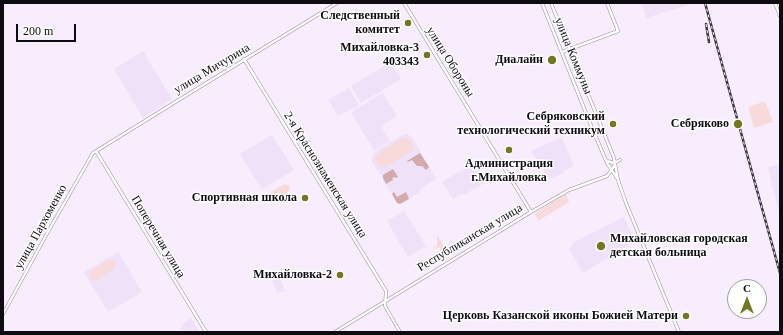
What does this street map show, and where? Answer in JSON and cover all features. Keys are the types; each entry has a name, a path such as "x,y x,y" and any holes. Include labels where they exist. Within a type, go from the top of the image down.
{"street":[{"name":"улица Мичурина","path":"96,151 337,3"},
{"name":"улица Обороны","path":"404,3 531,212"},
{"name":"улица Коммуны","path":"542,3 606,161 618,180 679,332"},
{"name":"улица Коммуны","path":"551,3 614,158 618,180"},
{"path":"562,52 618,31 607,3"},
{"path":"775,3 780,16"},
{"name":"2-я Краснознаменская улица","path":"244,59 386,291"},
{"name":"улица Пархоменко","path":"3,314 49,230 93,153 96,151"},
{"name":"Поперечная улица","path":"96,151 206,332"},
{"path":"614,158 620,160 615,164 606,161 611,161 614,158"},
{"name":"Республиканская улица","path":"335,332 569,190 607,176 615,164"},
{"path":"607,176 611,176 618,180"},
{"path":"394,295 388,294 386,291 384,301 385,306 400,332"},
{"path":"378,305 385,306"}],"shaded area":[{"path":"642,3 693,3 646,18"},
{"path":"143,51 172,99 143,118 114,69"},
{"path":"391,62 401,79 361,103 351,86"},
{"path":"349,88 359,105 338,116 328,100"},
{"path":"383,93 397,116 381,126 390,141 374,150 351,113"},
{"path":"763,102 766,103 773,122 754,128 748,107"},
{"path":"406,133 412,137 436,179 419,190 420,192 400,204 397,203 382,178 383,177 371,160 374,152"},
{"path":"272,135 294,170 262,189 240,154"},
{"path":"562,137 574,166 563,171 564,173 549,179 531,151"},
{"path":"405,138 411,141 413,147 412,150 386,167 380,167 375,159 377,154"},
{"path":"420,153 429,167 426,170 422,166 417,166 412,160 407,161"},
{"path":"474,163 486,182 464,195 462,194 453,199 442,182"},
{"path":"780,164 780,218 768,167"},
{"path":"393,169 398,177 392,178 393,180 386,184 383,175"},
{"path":"284,184 290,188 288,192 272,201 267,199 266,197 268,194"},
{"path":"394,192 397,197 406,192 409,199 400,204 397,203 392,194"},
{"path":"566,194 569,202 538,221 535,213"},
{"path":"404,211 426,246 408,257 387,221"},
{"name":"Михайловская городская детская больница","path":"624,217 635,242 583,273 569,249 574,242"},
{"path":"437,235 450,255 447,257 441,248 447,258 444,259 439,247 433,248 437,246"},
{"path":"118,252 142,292 108,312 84,272"},
{"path":"108,260 116,262 114,269 95,281 91,279 89,275 92,270"},
{"path":"280,278 285,291 277,293 272,280"},
{"path":"191,318 200,332 179,332 184,323"}],"railway":[{"path":"705,3 780,273"},
{"path":"706,24 709,42"}],"place":[{"name":"Следственный комитет","path":"408,23"},
{"name":"Михайловка-3 403343","path":"427,55"},
{"name":"Диалайн","path":"552,60"},
{"name":"Себряковский технологический техникум","path":"613,124"},
{"name":"Себряково","path":"738,124"},
{"name":"Администрация г.Михайловка","path":"509,150"},
{"name":"Спортивная школа","path":"305,198"},
{"name":"Михайловская городская детская больница","path":"601,246"},
{"name":"Михайловка-2","path":"340,275"},
{"name":"Церковь Казанской иконы Божией Матери","path":"686,316"}]}
